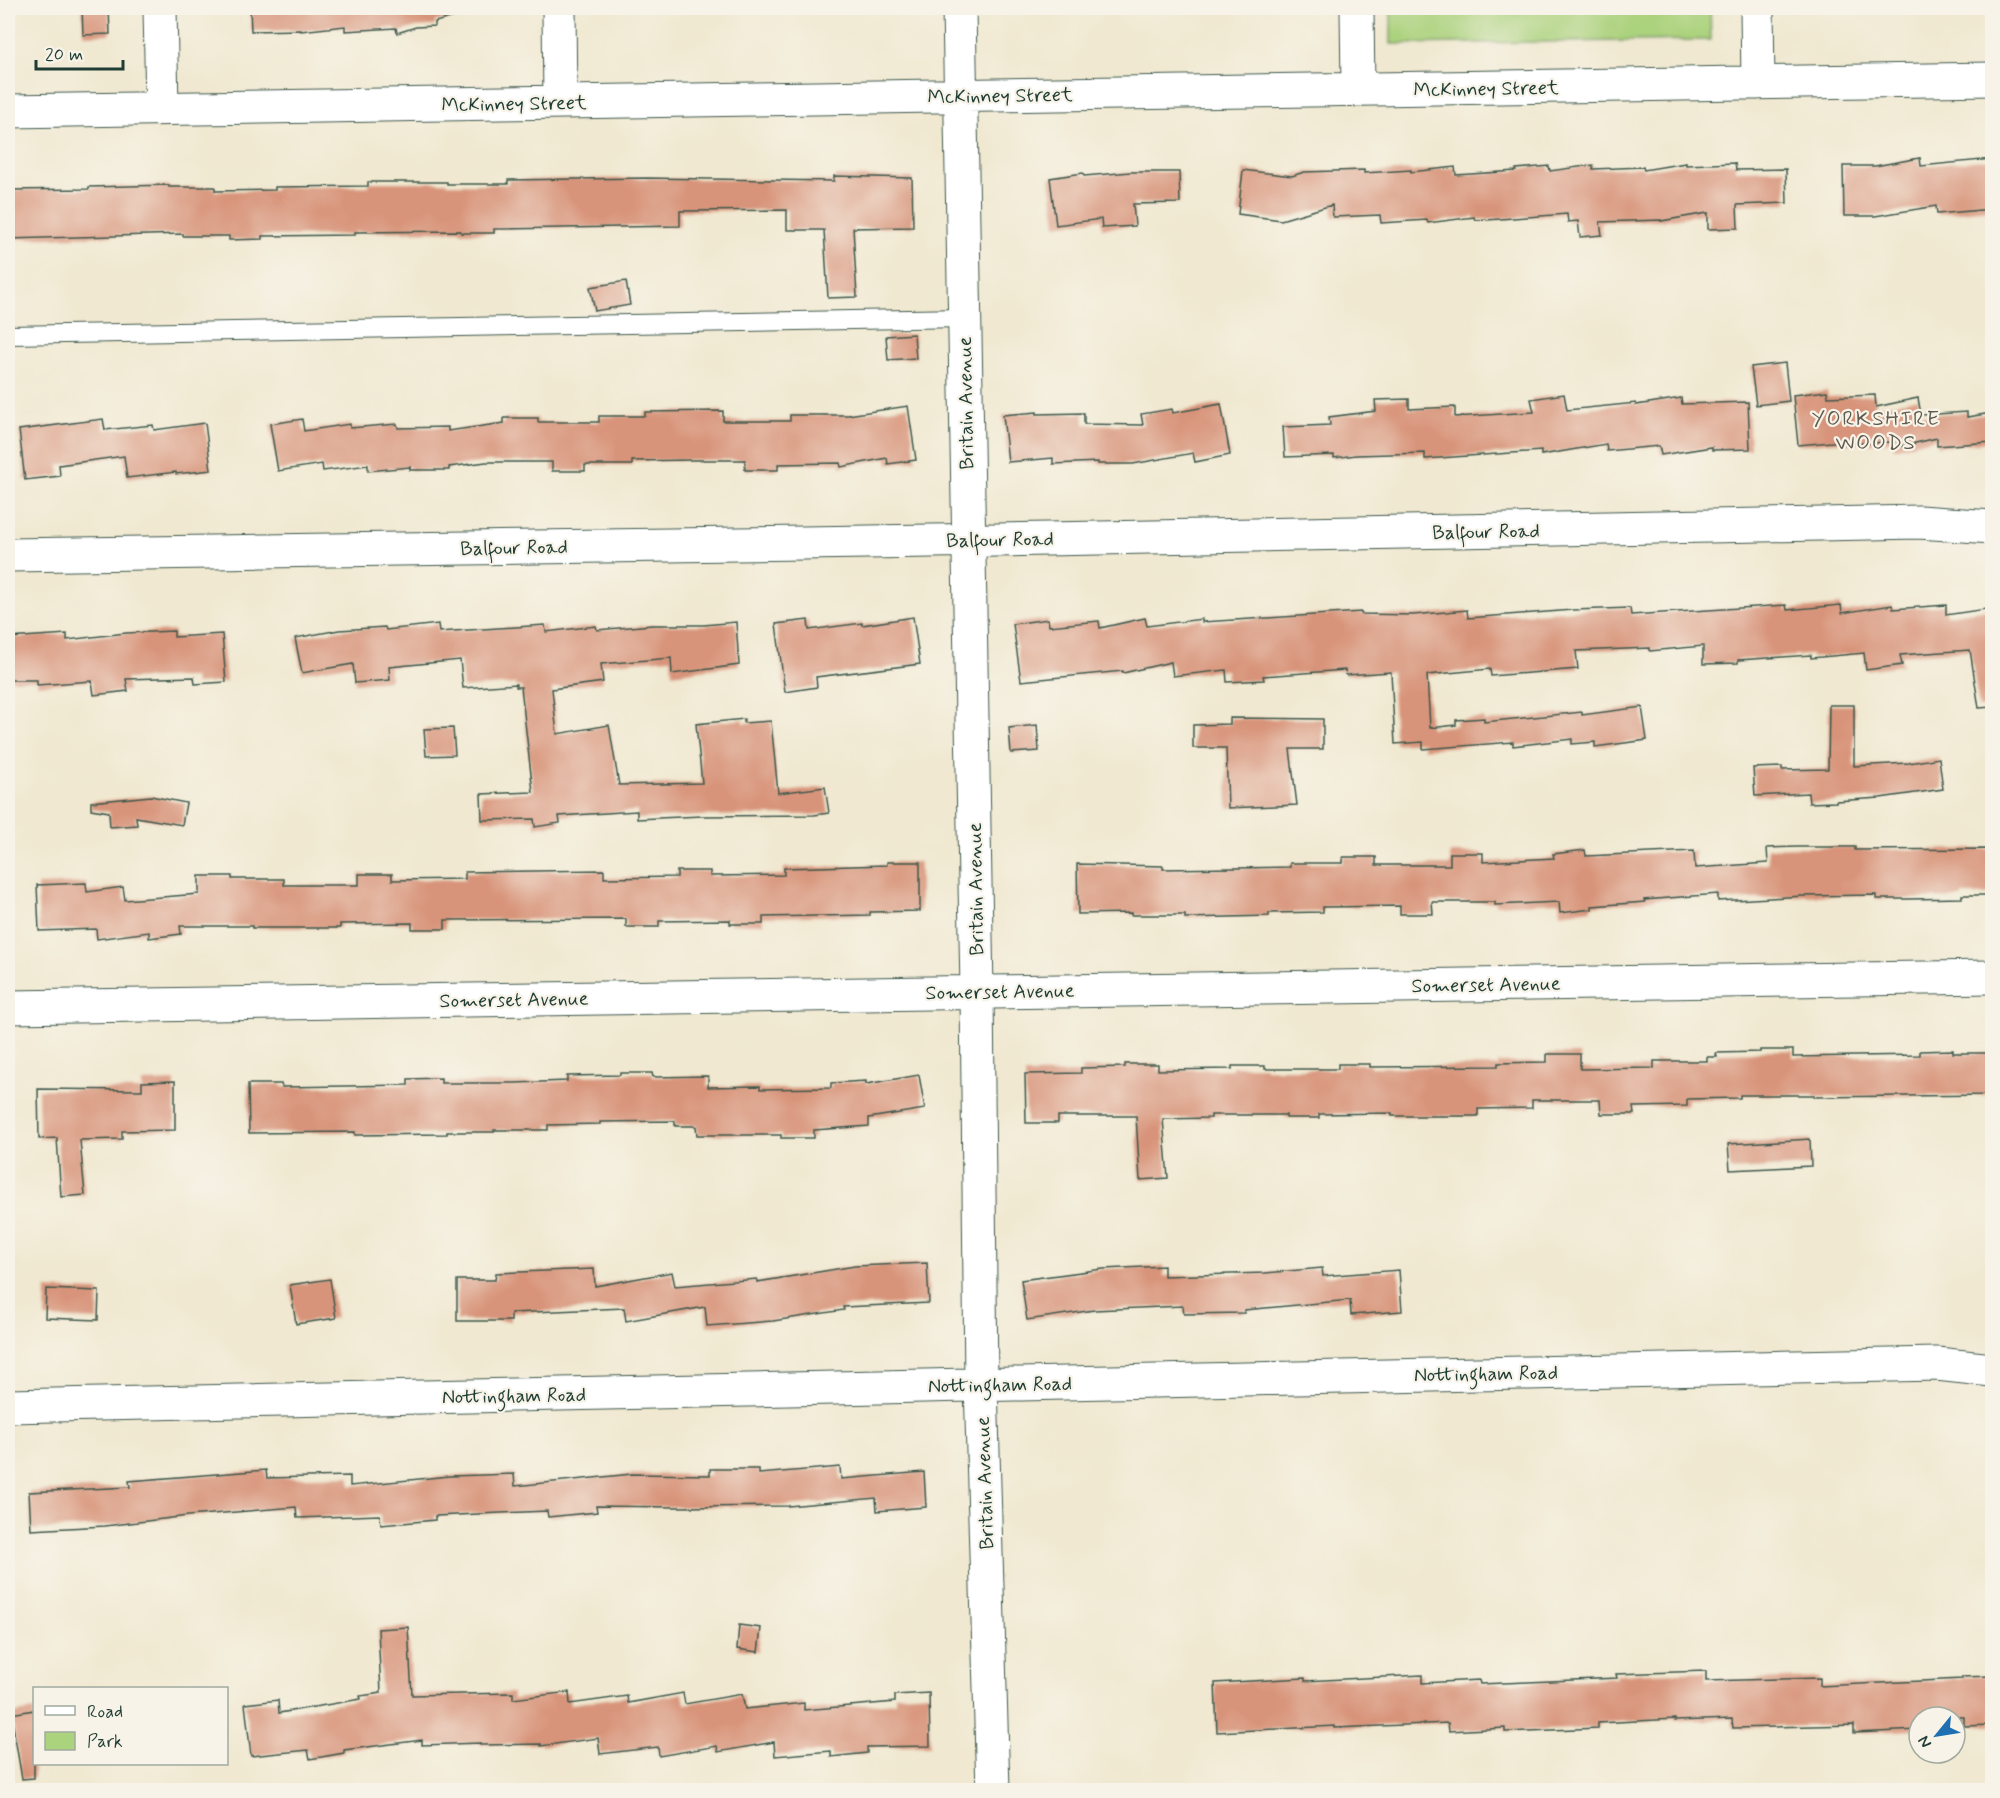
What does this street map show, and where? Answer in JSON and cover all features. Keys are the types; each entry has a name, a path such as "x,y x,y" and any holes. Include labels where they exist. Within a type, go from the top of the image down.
{"street":[{"path":"160,8 162,108"},
{"path":"559,8 560,102"},
{"name":"Britain Avenue","path":"958,8 977,992 981,1384 993,1791"},
{"path":"1357,8 1358,90"},
{"path":"1757,8 1758,83"},
{"name":"McKinney Street","path":"8,111 1992,79"},
{"name":"Balfour Road","path":"8,555 1919,522 1992,527"},
{"name":"Somerset Avenue","path":"8,1008 1992,977"},
{"name":"Nottingham Road","path":"8,1406 1925,1364 1992,1370"}],"lane":[{"path":"8,335 964,318"}],"green space":[{"path":"1391,8 1710,8 1711,40 1391,44"}],"building":[{"path":"82,8 109,8 110,34 83,35"},
{"path":"250,8 461,8 462,15 435,22 435,26 416,27 397,33 396,28 345,31 345,26 301,31 251,31"},
{"path":"1920,158 1921,166 1992,159 1992,209 1937,214 1936,206 1875,216 1844,216 1843,166 1875,166"},
{"path":"1686,163 1686,165 1735,163 1736,170 1786,169 1787,203 1737,205 1738,228 1708,229 1708,213 1661,221 1600,222 1602,235 1580,237 1578,221 1568,222 1567,214 1487,220 1475,220 1474,217 1428,223 1427,220 1381,223 1380,215 1333,217 1332,205 1281,220 1238,214 1243,170 1292,176 1304,172 1364,170 1364,173 1411,170 1411,172 1455,167 1456,175 1549,166 1550,171 1593,165 1593,169 1643,167 1644,170"},
{"path":"1131,172 1179,172 1180,203 1133,204 1135,226 1102,228 1101,219 1056,225 1050,178 1083,173 1084,176"},
{"path":"834,176 912,178 913,227 853,228 857,297 828,298 824,230 787,230 787,210 680,211 680,226 494,229 494,233 355,232 355,235 262,236 262,239 229,240 229,236 183,236 183,234 8,239 8,190 169,185 169,187 215,187 215,191 275,190 275,187 368,186 368,182 508,184 508,180 647,178 834,181"},
{"path":"626,281 630,305 595,311 590,287"},
{"path":"914,334 916,358 888,360 886,336"},
{"path":"1785,363 1789,401 1756,405 1751,367"},
{"path":"1827,391 1828,397 1875,395 1876,407 1918,398 1921,415 1967,412 1967,417 1992,413 1992,442 1937,446 1937,438 1894,448 1892,442 1843,444 1843,441 1798,445 1793,395"},
{"path":"1564,394 1567,410 1636,403 1636,405 1681,398 1682,404 1748,402 1750,449 1712,450 1712,447 1661,455 1659,446 1607,451 1606,444 1541,455 1541,451 1425,459 1425,453 1334,458 1334,455 1285,457 1283,427 1330,425 1329,417 1376,411 1375,400 1409,399 1409,409 1455,407 1455,417 1534,412 1531,399"},
{"path":"1221,404 1230,455 1195,462 1193,453 1133,464 1098,464 1098,462 1053,464 1053,458 1008,462 1003,415 1037,412 1037,414 1084,413 1084,424 1143,425 1141,414 1172,409 1173,413"},
{"path":"908,406 916,460 888,464 887,458 841,467 840,463 778,464 778,470 745,470 745,460 691,460 632,461 632,465 585,465 585,471 552,471 552,462 486,462 449,467 449,470 410,470 410,467 368,471 368,465 323,471 322,464 278,471 270,424 302,419 304,431 350,424 350,428 397,424 398,428 448,427 448,431 504,423 504,418 538,418 538,422 599,422 599,416 645,416 645,412 723,411 723,421 790,421 790,415 848,415"},
{"path":"103,419 105,430 153,425 154,430 205,423 211,470 127,478 124,456 59,465 60,476 25,480 19,430"},
{"path":"1786,605 1787,610 1841,605 1842,613 1892,605 1893,609 1946,605 1946,615 1992,608 1992,707 1979,708 1970,650 1900,655 1902,665 1866,670 1864,653 1703,664 1703,646 1650,651 1650,648 1576,651 1578,669 1491,676 1490,669 1427,675 1430,728 1456,725 1456,720 1484,718 1484,722 1582,712 1582,715 1642,707 1647,740 1595,747 1595,742 1572,744 1572,739 1513,746 1513,742 1423,749 1423,742 1395,744 1391,672 1346,675 1345,670 1263,676 1264,680 1227,682 1226,670 1173,676 1171,662 1123,673 1123,671 1021,681 1013,624 1048,619 1049,626 1099,621 1100,628 1145,618 1147,626 1202,619 1202,622 1361,612 1361,614 1413,615 1467,610 1468,618 1630,608 1631,615"},
{"path":"913,617 920,664 816,677 817,687 785,692 776,624 808,620 809,630"},
{"path":"736,622 739,665 672,674 671,658 601,664 603,682 552,689 557,734 609,725 619,785 702,783 696,724 744,719 744,723 771,721 778,793 825,787 829,813 637,819 637,811 559,816 560,823 535,827 534,819 482,820 481,794 533,792 521,687 516,687 516,684 463,688 460,660 389,667 390,680 355,683 353,664 302,673 295,638 339,630 385,627 386,630 438,624 439,632 545,625 546,632 596,626 597,630 652,625 704,625"},
{"path":"174,631 174,637 222,634 226,682 195,684 194,677 126,679 128,691 94,695 92,681 37,685 37,680 8,680 8,638 67,634 67,640 126,633"},
{"path":"1829,705 1854,705 1854,766 1909,763 1939,758 1943,789 1836,802 1809,803 1808,793 1755,796 1753,768 1828,769"},
{"path":"1230,718 1323,719 1323,749 1290,749 1297,805 1228,808 1226,748 1193,748 1193,725 1230,724"},
{"path":"1037,725 1039,751 1011,753 1009,728"},
{"path":"453,728 455,755 426,756 424,729"},
{"path":"151,796 186,803 182,825 136,817 137,825 110,827 109,812 91,809 91,802"},
{"path":"1855,847 1855,850 1992,849 1992,895 1909,899 1876,899 1876,895 1803,896 1718,901 1718,894 1592,906 1592,909 1560,913 1559,902 1495,905 1495,902 1432,902 1433,914 1400,914 1400,906 1323,907 1323,912 1269,913 1269,916 1185,918 1185,915 1078,914 1077,864 1163,866 1163,869 1290,867 1290,863 1343,863 1343,857 1376,857 1376,865 1450,865 1450,853 1483,853 1483,862 1554,858 1553,854 1585,850 1586,856 1694,851 1695,868 1768,863 1767,848"},
{"path":"887,862 920,862 920,911 870,912 870,915 763,917 763,924 730,924 730,920 659,921 659,927 626,927 626,919 445,920 445,929 412,929 412,923 340,924 340,928 180,926 181,934 149,938 149,932 97,939 96,929 39,931 37,885 86,883 87,892 123,887 125,900 199,894 199,876 232,876 232,879 284,879 284,885 359,885 359,874 392,874 392,880 465,879 465,872 604,870 604,878 677,877 677,871 710,871 710,876 784,875 784,868 887,865"},
{"path":"1760,1050 1793,1050 1793,1057 1920,1055 1920,1051 1953,1050 1953,1053 1992,1053 1992,1095 1814,1097 1814,1095 1740,1095 1740,1098 1687,1099 1687,1106 1633,1107 1634,1114 1601,1114 1600,1100 1532,1100 1532,1108 1478,1109 1478,1116 1392,1116 1392,1113 1319,1114 1319,1118 1286,1118 1286,1115 1211,1115 1211,1118 1163,1119 1168,1178 1140,1180 1136,1116 1058,1116 1058,1123 1026,1123 1025,1074 1081,1073 1081,1068 1125,1067 1125,1064 1158,1064 1158,1070 1232,1069 1232,1066 1265,1066 1265,1069 1338,1069 1338,1064 1370,1064 1370,1067 1498,1066 1498,1063 1547,1062 1547,1054 1580,1054 1580,1069 1654,1068 1654,1061 1707,1061 1707,1057 1717,1057 1716,1053 1760,1052"},
{"path":"620,1073 652,1073 653,1077 708,1076 708,1087 760,1086 760,1089 831,1088 831,1083 866,1081 866,1084 919,1075 925,1109 869,1118 869,1126 814,1130 814,1138 781,1138 781,1135 697,1135 696,1126 675,1126 675,1121 600,1122 600,1124 548,1125 548,1130 494,1130 494,1132 447,1132 447,1134 249,1133 248,1084 281,1084 282,1087 408,1085 408,1079 441,1078 441,1083 514,1083 567,1081 567,1076 620,1075"},
{"path":"175,1081 175,1130 122,1131 122,1139 80,1140 85,1195 61,1197 57,1138 39,1139 38,1089 142,1090 142,1082"},
{"path":"1810,1139 1811,1166 1730,1170 1728,1144"},
{"path":"927,1263 929,1303 843,1307 844,1310 773,1321 707,1326 705,1307 626,1321 624,1308 511,1313 511,1321 457,1321 457,1280 495,1280 496,1273 594,1269 595,1286 672,1272 675,1286 757,1279 757,1282 855,1266"},
{"path":"1164,1266 1164,1276 1265,1273 1322,1268 1323,1276 1399,1270 1402,1311 1351,1315 1350,1300 1244,1310 1244,1313 1184,1314 1183,1306 1094,1310 1027,1320 1021,1280 1103,1269"},
{"path":"330,1279 336,1318 296,1324 290,1285"},
{"path":"46,1289 99,1291 98,1320 45,1318"},
{"path":"840,1467 841,1479 924,1472 926,1507 877,1511 876,1498 788,1506 596,1506 597,1512 548,1517 547,1511 435,1516 435,1520 381,1525 380,1515 297,1518 296,1507 105,1526 31,1530 29,1492 130,1487 129,1481 266,1470 267,1478 350,1476 350,1486 449,1476 514,1474 515,1486 632,1474 710,1475 710,1469 759,1469 759,1474"},
{"path":"739,1625 761,1628 758,1652 737,1649"},
{"path":"408,1627 412,1695 513,1693 513,1699 569,1692 570,1704 627,1696 628,1703 683,1693 685,1704 742,1694 745,1709 804,1703 804,1710 895,1702 895,1695 929,1693 930,1746 867,1747 867,1753 831,1757 831,1751 775,1756 774,1742 718,1752 717,1746 659,1756 658,1747 600,1754 598,1738 541,1746 541,1744 480,1745 480,1743 422,1745 422,1740 344,1750 344,1753 310,1759 308,1750 251,1756 245,1704 278,1700 279,1713 361,1699 360,1696 381,1693 378,1629"},
{"path":"1706,1671 1706,1681 1820,1678 1820,1686 1992,1676 1992,1725 1967,1726 1967,1705 1907,1705 1907,1731 1854,1733 1854,1725 1733,1728 1732,1719 1598,1723 1598,1728 1505,1732 1505,1728 1449,1731 1448,1723 1217,1732 1215,1683 1422,1675 1422,1683 1479,1680 1480,1684 1617,1678 1616,1674"},
{"path":"33,1710 34,1778 22,1779 11,1714"}],"district":[{"name":"YORKSHIRE WOODS","path":"1876,430"}]}
